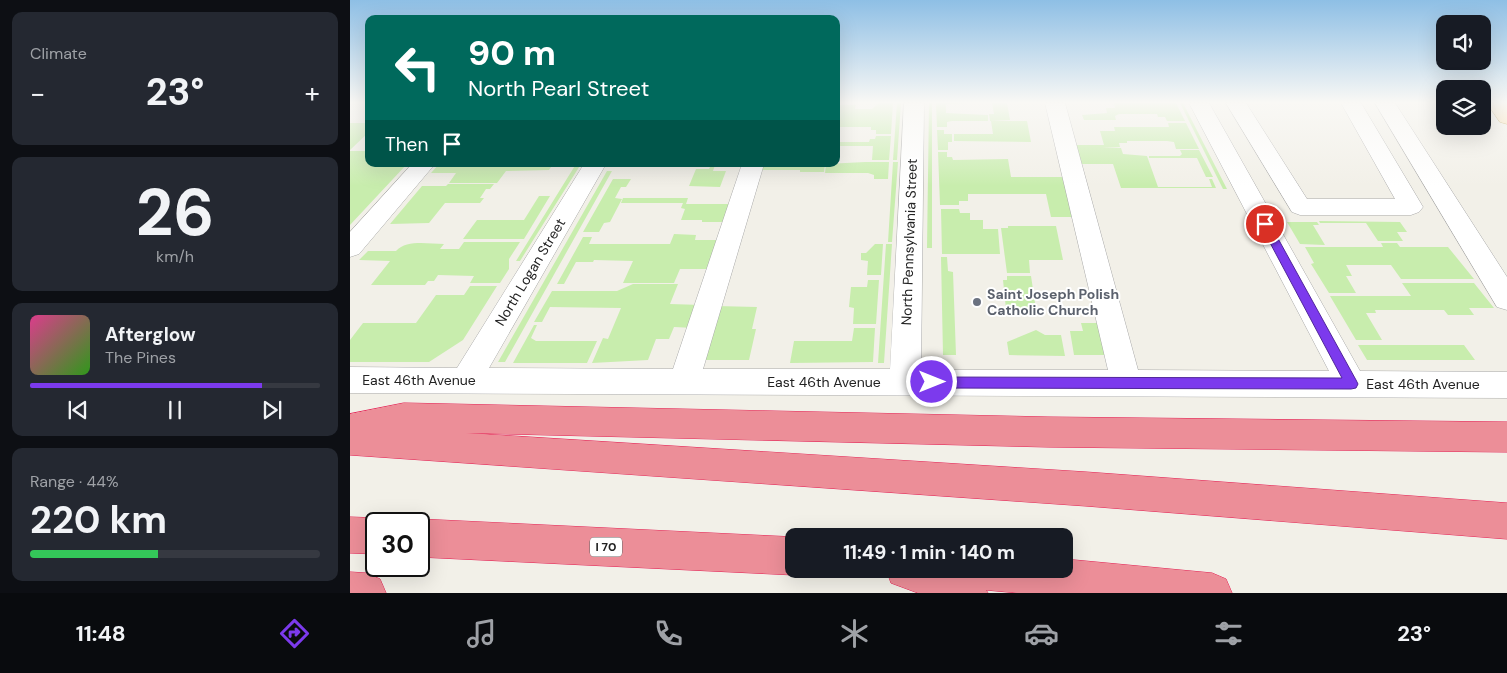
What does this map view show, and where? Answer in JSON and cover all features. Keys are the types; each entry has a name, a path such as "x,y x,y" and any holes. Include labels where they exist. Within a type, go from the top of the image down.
{"highway":[{"path":"350,428 404,417 1048,432 1507,437"},
{"path":"350,440 1076,489 1507,521"},
{"path":"350,535 365,536"},
{"name":"I 70","path":"430,539 785,556"},
{"path":"929,578 968,593"},
{"path":"1061,578 1212,593"},
{"path":"350,592 366,593"}],"street":[{"name":"North Pennsylvania Street","path":"905,382 913,131"},
{"path":"1062,131 1126,383"},
{"path":"1214,131 1351,384"},
{"path":"1253,131 1300,207 1411,207 1367,131"},
{"path":"1402,131 1507,300"},
{"path":"1229,158 1270,158"},
{"path":"350,248 421,167"},
{"name":"North Logan Street","path":"466,380 593,167"},
{"path":"684,381 752,167"},
{"name":"East 46th Avenue","path":"350,380 1507,385"}],"green space":[{"path":"350,131 365,131 365,136 350,150"},
{"path":"876,131 891,131 891,134 876,134"},
{"path":"895,131 899,131 897,160 893,160"},
{"path":"929,131 932,131 932,248 927,248"},
{"path":"937,131 944,131 944,134 952,134 952,142 948,142 948,150 938,150"},
{"path":"992,131 1029,131 1031,142 954,141 954,134 993,134"},
{"path":"1100,131 1190,131 1199,149 1176,149 1174,142 1167,141 1127,141 1127,143 1119,143 1120,147 1102,147 1121,148 1123,154 1147,156 1158,187 1212,187 1209,179 1212,179 1216,188 1121,188 1113,164 1081,164 1075,145 1104,145"},
{"path":"1194,131 1197,131 1227,189 1223,189"},
{"path":"876,136 891,136 889,160 872,160 873,146 840,146 840,142 869,142 870,139 875,139"},
{"path":"1180,150 1199,150 1213,177 1206,177 1197,158 1149,158 1149,156 1180,156 1182,154"},
{"path":"350,151 365,151 365,167 404,167 350,225"},
{"path":"938,152 947,152 947,157 952,157 953,160 1008,159 1011,177 1068,177 1078,217 1051,217 1046,194 968,194 968,201 959,201 959,205 940,205"},
{"path":"889,162 888,179 874,179 874,175 868,173 825,173 826,167 840,167 840,163"},
{"path":"893,162 898,162 892,242 888,242"},
{"path":"436,167 551,167 549,170 506,171 497,183 449,183 456,173 431,173"},
{"path":"574,167 579,167 520,261 516,261"},
{"path":"710,167 714,167 713,171 726,171 720,187 689,186 696,169 709,169"},
{"path":"761,167 825,167 824,172 760,170"},
{"path":"607,171 612,171 505,362 498,362"},
{"path":"613,179 631,179 626,187 621,187 615,198 622,199 610,222 604,223 599,232 583,232"},
{"path":"448,184 494,184 490,189 486,189 480,198 484,198 480,203 445,203 429,223 390,224 422,186 446,186"},
{"path":"539,196 550,196 524,239 463,239 477,220 524,220"},
{"path":"623,198 688,198 686,204 736,204 730,222 702,222 702,220 681,220 685,209 681,208 683,203 621,203"},
{"path":"941,209 959,209 960,213 970,213 970,220 983,220 983,229 998,229 1000,254 942,254"},
{"path":"1319,221 1400,222 1407,232 1397,232 1403,241 1378,241 1366,223 1320,223"},
{"path":"1287,222 1317,222 1319,225 1313,225 1325,245 1300,244"},
{"path":"1008,226 1056,226 1063,260 1029,260 1030,273 1007,273 1001,228 1008,228"},
{"path":"674,234 696,235 695,240 719,240 709,269 680,269 674,283 623,283 633,261 594,260 593,262 576,262 564,284 557,284 583,237 592,237 589,244 670,244"},
{"path":"464,242 520,242 509,259 509,269 500,283 470,283 474,276 438,275 434,281 428,281 425,285 371,285 390,261 359,260 368,251 396,251 406,245 418,243 444,244 440,249 459,249"},
{"path":"1381,243 1397,243 1400,247 1448,247 1474,279 1401,279 1391,265 1346,265 1352,276 1346,276 1356,293 1329,293 1311,264 1314,263 1305,247 1383,247"},
{"path":"875,244 883,244 881,275 867,275 868,261 861,260 861,253 866,253"},
{"path":"886,244 892,244 884,363 878,363"},
{"path":"941,257 947,257 948,271 953,272 956,355 943,355"},
{"path":"1007,276 1031,276 1036,309 1006,309 1003,280 1007,280"},
{"path":"868,280 879,280 876,324 853,324 854,308 849,307 851,287 867,287"},
{"path":"1402,283 1474,283 1494,308 1469,308 1474,315 1448,315 1444,310 1375,310 1376,313 1366,313 1382,340 1356,340 1330,296 1411,296"},
{"path":"633,284 678,284 670,304 702,305 694,328 674,327 669,339 656,339 648,360 592,363 603,338 608,339 621,308 550,307 542,322 534,322 552,291 617,291"},
{"path":"470,286 497,286 463,340 429,362 350,362 350,340 363,323 416,323 436,295 464,295"},
{"path":"716,306 757,307 752,329 756,329 749,360 700,360"},
{"path":"1081,323 1097,323 1105,355 1074,355 1070,331 1083,331"},
{"path":"534,325 537,325 531,338 536,341 597,341 587,363 513,363"},
{"path":"854,328 875,328 873,362 790,363 794,341 852,341"},
{"path":"1036,330 1045,335 1061,335 1065,356 1009,355 1007,342"},
{"path":"1358,345 1464,345 1475,360 1367,360"}],"place":[{"name":"Saint Joseph Polish Catholic Church","path":"977,302"}],"route":[{"path":"932,382 1351,384 1265,224"}]}
